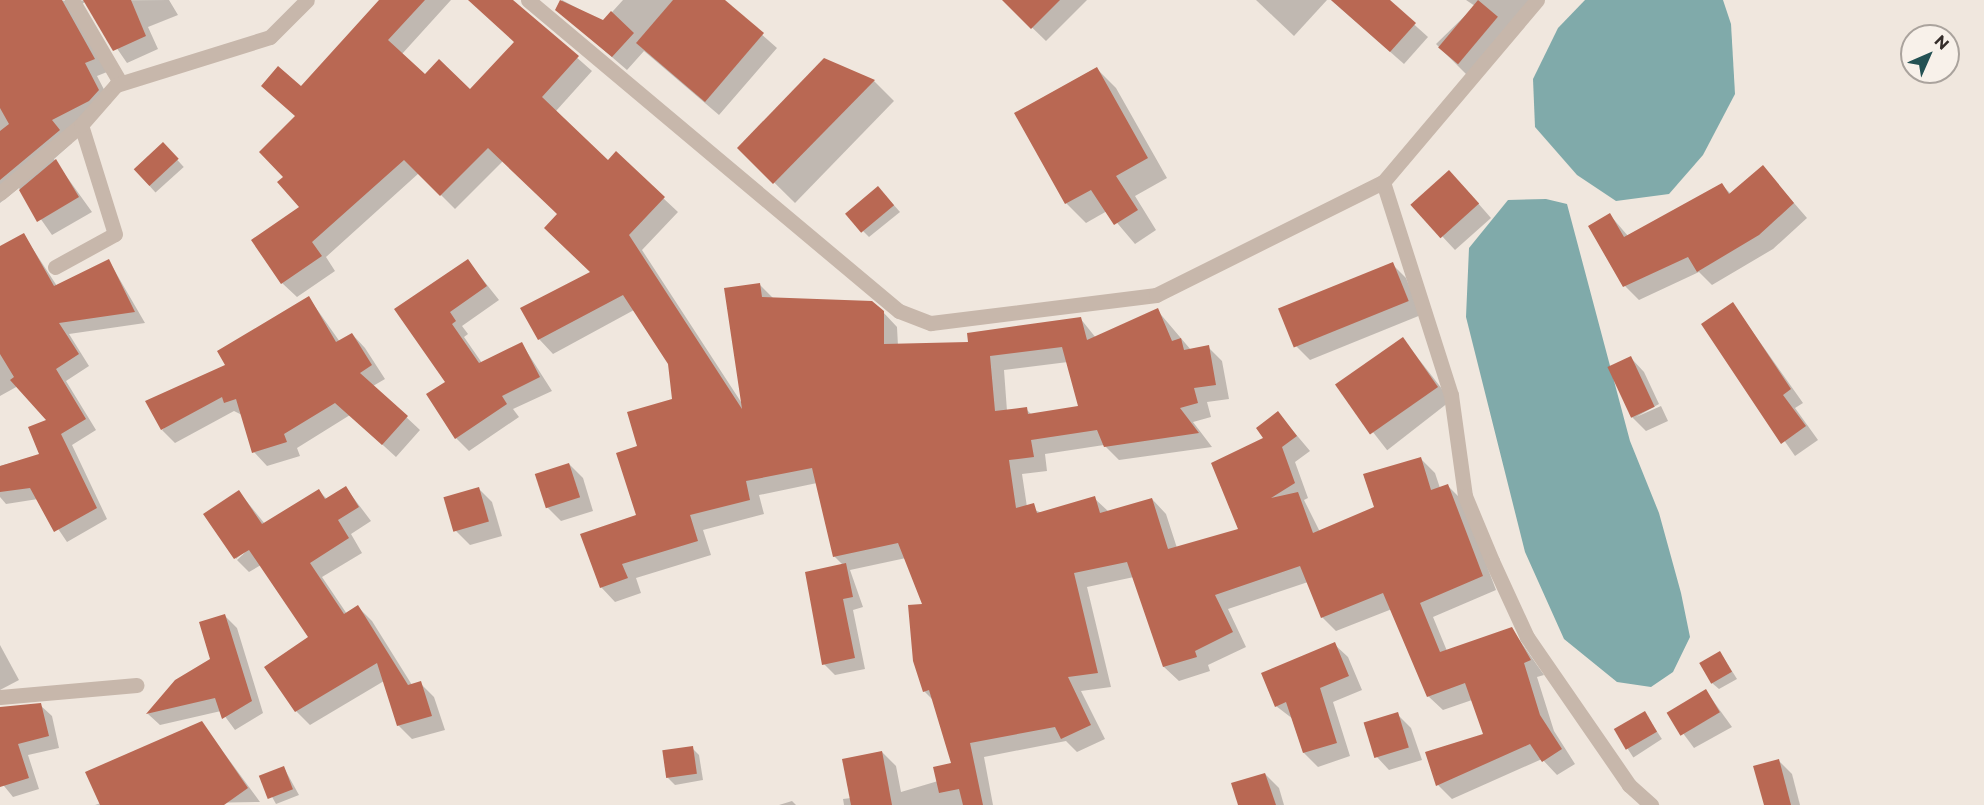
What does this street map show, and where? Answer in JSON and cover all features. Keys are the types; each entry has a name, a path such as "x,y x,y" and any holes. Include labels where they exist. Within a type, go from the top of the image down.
{"street":[{"path":"72,0 120,82"},
{"path":"0,193 81,125 120,82 270,37 306,0"},
{"path":"528,0 899,311 931,323 1156,295 1383,182 1537,0"},
{"path":"55,267 115,234 81,125"},
{"path":"1383,182 1451,395 1465,496 1492,561 1527,637 1629,785 1651,805"},
{"path":"0,697 136,685"}],"water":[{"path":"1585,0 1723,0 1731,24 1735,94 1703,155 1669,194 1616,201 1577,175 1535,127 1533,79 1558,28"},
{"path":"1546,199 1567,204 1630,441 1659,513 1681,593 1690,637 1673,672 1651,687 1617,682 1564,639 1525,552 1466,317 1469,248 1508,200"}],"building":[{"path":"0,0 62,0 95,59 85,63 99,90 89,101 52,120 60,130 0,180 0,131 9,124 0,108"},
{"path":"83,0 131,0 146,36 113,51"},
{"path":"379,0 425,0 388,40 425,74 439,59 470,89 514,42 468,0 513,0 579,56 542,97 608,160 616,151 665,197 629,235 742,409 724,288 760,283 762,297 872,301 884,311 884,344 968,342 967,333 1081,317 1087,340 1158,308 1172,341 1181,338 1184,350 1209,345 1216,385 1194,388 1198,403 1180,408 1199,433 1104,447 1097,430 1031,440 1034,457 1009,460 1016,508 1034,503 1037,513 1095,496 1100,513 1152,498 1168,549 1238,529 1211,463 1263,438 1256,428 1278,411 1297,436 1282,447 1295,483 1271,498 1298,492 1313,533 1374,507 1363,474 1421,457 1431,490 1448,484 1483,576 1420,603 1440,652 1512,627 1531,660 1524,663 1540,715 1562,749 1542,762 1530,744 1436,786 1425,752 1483,734 1465,683 1427,697 1383,593 1321,618 1300,566 1215,595 1233,632 1195,651 1197,657 1163,667 1127,562 1074,573 1098,673 1068,677 1091,725 1061,739 1055,727 970,743 983,805 963,805 959,789 939,793 933,767 951,763 929,690 923,692 913,661 908,605 922,604 898,543 833,557 812,468 746,481 750,500 690,515 698,541 622,564 628,578 600,588 580,534 636,515 616,453 637,446 627,412 672,399 668,364 623,295 538,340 520,308 590,272 544,228 557,214 488,148 440,196 404,160 312,242 322,256 281,284 251,240 299,207 277,182 283,177 259,152 295,116 261,86 278,66 301,86","holes":["1062,347 1078,406 1028,414 1027,407 995,411 990,356"]},
{"path":"560,0 603,20 611,11 634,33 612,57 555,10"},
{"path":"673,0 725,0 764,33 705,102 636,43"},
{"path":"1002,0 1060,0 1031,29"},
{"path":"1331,0 1390,0 1416,23 1390,52"},
{"path":"1478,0 1498,17 1458,64 1438,47"},
{"path":"824,58 875,80 773,184 737,148"},
{"path":"1097,67 1148,158 1116,176 1138,210 1114,225 1091,190 1065,204 1014,113"},
{"path":"163,142 179,159 149,186 134,169"},
{"path":"56,159 79,197 37,222 19,190"},
{"path":"1763,165 1794,203 1759,235 1697,272 1688,257 1623,287 1588,226 1610,213 1624,237 1722,183 1729,194"},
{"path":"1449,170 1479,203 1440,238 1410,205"},
{"path":"878,186 894,205 861,233 845,214"},
{"path":"24,233 54,286 109,259 135,312 59,323 79,354 56,369 86,419 61,434 97,508 54,532 30,488 0,492 0,466 39,454 28,427 46,420 10,380 14,377 0,354 0,246"},
{"path":"468,259 487,286 450,312 456,321 452,324 479,363 522,342 540,377 502,396 507,404 455,439 426,394 445,382 394,309"},
{"path":"1393,262 1409,301 1294,347 1278,308"},
{"path":"309,296 336,342 352,333 372,365 360,373 408,416 382,445 335,403 284,434 287,442 252,453 236,399 224,403 222,397 161,430 145,401 225,365 217,351"},
{"path":"1733,302 1791,389 1783,395 1806,426 1781,444 1701,324"},
{"path":"1403,337 1438,387 1370,435 1335,385"},
{"path":"1631,356 1655,407 1631,418 1607,367"},
{"path":"569,463 580,497 546,508 535,474"},
{"path":"346,486 359,507 338,520 349,538 310,563 344,614 358,605 408,685 421,681 432,716 397,726 377,663 295,712 264,667 308,637 249,550 234,559 203,514 239,490 262,524 319,489 325,499"},
{"path":"479,487 489,522 453,532 443,497"},
{"path":"846,563 853,597 843,599 855,658 822,665 805,572"},
{"path":"225,614 252,701 222,719 215,698 146,714 175,680 210,659 199,622"},
{"path":"1335,642 1349,676 1320,688 1337,743 1303,753 1286,702 1275,707 1261,673"},
{"path":"1720,651 1732,672 1711,684 1699,663"},
{"path":"1706,689 1720,712 1680,736 1667,713"},
{"path":"41,703 49,736 18,744 29,778 0,787 0,707"},
{"path":"1645,711 1657,732 1626,750 1614,729"},
{"path":"1398,712 1409,747 1374,758 1364,723"},
{"path":"202,721 248,788 224,805 100,805 85,772"},
{"path":"693,746 697,774 666,778 662,750"},
{"path":"882,751 892,805 851,805 842,759"},
{"path":"1779,759 1791,805 1764,805 1753,766"},
{"path":"284,766 293,789 268,799 259,776"},
{"path":"1265,773 1276,805 1238,805 1231,783"}]}
